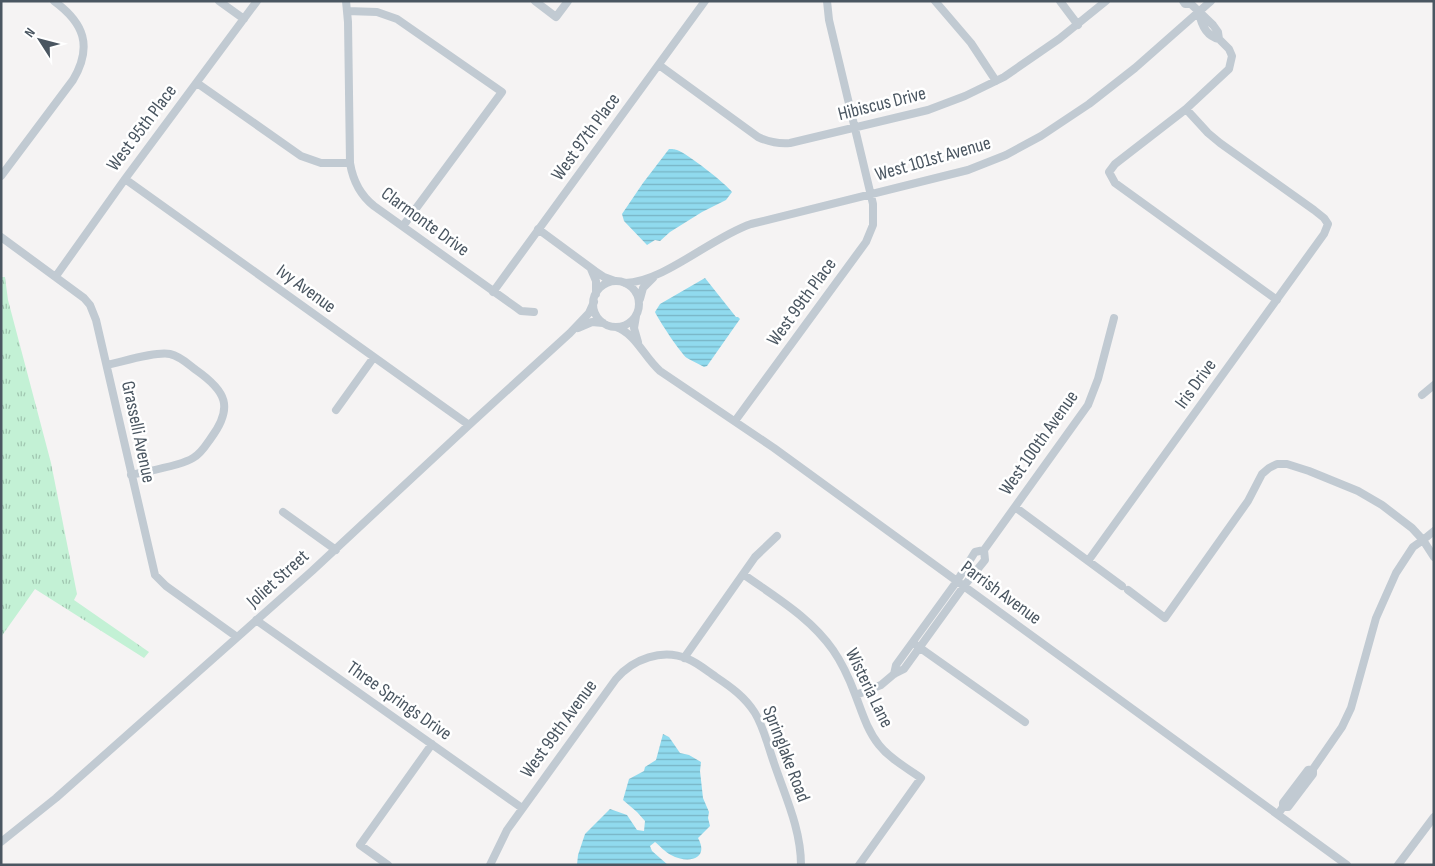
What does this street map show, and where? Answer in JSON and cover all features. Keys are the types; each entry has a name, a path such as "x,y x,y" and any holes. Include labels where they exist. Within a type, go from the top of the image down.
{"street":[{"path":"1,176 80,69 84,45 81,32 77,23 64,8 54,1"},
{"path":"218,1 244,19"},
{"name":"West 95th Place","path":"56,276 125,179 257,1"},
{"name":"Clarmonte Drive","path":"346,1 350,163 354,180 365,198 374,206 517,308 534,312"},
{"path":"535,1 556,17 568,1"},
{"name":"West 97th Place","path":"493,292 706,1"},
{"name":"West 99th Place","path":"734,421 869,237 872,229 874,216 870,194 828,20 828,1"},
{"path":"935,1 971,43 996,81"},
{"path":"1060,1 1078,25"},
{"name":"Hibiscus Drive","path":"659,65 758,137 768,142 790,143 941,106 965,96 996,81 1078,25 1106,1"},
{"path":"1182,1 1185,4 1192,3 1198,12 1202,25 1213,38 1219,39 1229,49 1232,56 1229,69 1186,109 1115,164 1108,172 1115,183 1277,300"},
{"name":"West 101st Avenue","path":"621,282 639,281 658,274 743,226 968,170 998,159 1020,148 1089,104 1135,68 1211,1"},
{"path":"347,11 377,12 397,19 502,92 403,226"},
{"path":"197,83 301,156 321,162 350,163"},
{"name":"Iris Drive","path":"1088,561 1277,300 1324,234 1328,224 1314,210 1220,143 1186,109"},
{"name":"Ivy Avenue","path":"125,179 469,425"},
{"path":"538,229 590,268 604,277 621,282 636,292 639,303 634,328 639,346"},
{"name":"Grasselli Avenue","path":"1,237 56,276 90,305 96,320 107,365 154,575 166,586 237,637"},
{"path":"590,268 596,281 595,299 597,316 605,324"},
{"name":"West 101st Avenue","path":"639,303 643,288 658,274"},
{"path":"595,299 606,284 621,282"},
{"name":"Joliet Street","path":"1,842 56,798 336,550 570,333 589,313 595,299"},
{"path":"616,327 630,322 637,314"},
{"name":"West 100th Avenue","path":"960,583 985,560 984,550 1088,405 1098,379 1114,318"},
{"name":"Joliet Street","path":"570,333 590,322 605,324"},
{"name":"Parrish Avenue","path":"605,324 629,334 650,361 660,370 960,583 1348,865"},
{"path":"107,365 162,354 177,356 211,380 222,396 225,407 224,418 221,424 202,451 192,459 131,475"},
{"path":"336,410 374,357"},
{"path":"1422,395 1434,385"},
{"path":"1015,507 1165,618 1248,501 1262,474 1277,464 1287,464 1308,471 1358,491 1382,505 1412,528 1423,540 1434,557"},
{"path":"283,512 336,550"},
{"path":"1278,814 1283,807 1288,807 1313,774 1313,769 1342,727 1351,708 1376,618 1396,573 1413,547 1434,531"},
{"path":"684,658 760,551 777,536"},
{"name":"West 100th Avenue","path":"856,695 881,685 894,674 896,665 916,645 960,583 975,552 984,550"},
{"name":"Wisteria Lane","path":"743,574 795,610 816,630 839,659 856,695 867,727 880,746 895,760 921,778 859,865"},
{"name":"Three Springs Drive","path":"256,620 522,808"},
{"path":"916,645 1025,722"},
{"name":"West 99th Avenue","path":"490,865 503,836 522,808 610,687 626,668 638,661 654,656 670,655 684,658"},
{"name":"Springlake Road","path":"684,658 703,668 737,692 756,714 793,818 800,846 801,865"},
{"path":"388,865 360,845 432,744"},
{"path":"1398,865 1434,817"}],"green space":[{"path":"1,277 5,277 8,300 51,463 77,594 74,600 149,652 144,658 35,589 1,637"}],"water":[{"path":"669,149 677,150 689,157 732,192 726,200 702,212 670,232 660,241 655,240 647,245 624,221 622,214"},
{"path":"705,278 736,317 740,319 707,366 704,367 684,355 655,312 660,304"},
{"path":"663,734 669,737 680,753 689,755 701,762 703,798 709,812 710,826 698,838 701,845 699,855 690,859 677,858 655,842 650,846 652,851 668,865 577,865 578,855 585,834 610,809 627,815 637,830 644,831 645,821 623,800 629,779 644,771 645,767 656,760"}]}
